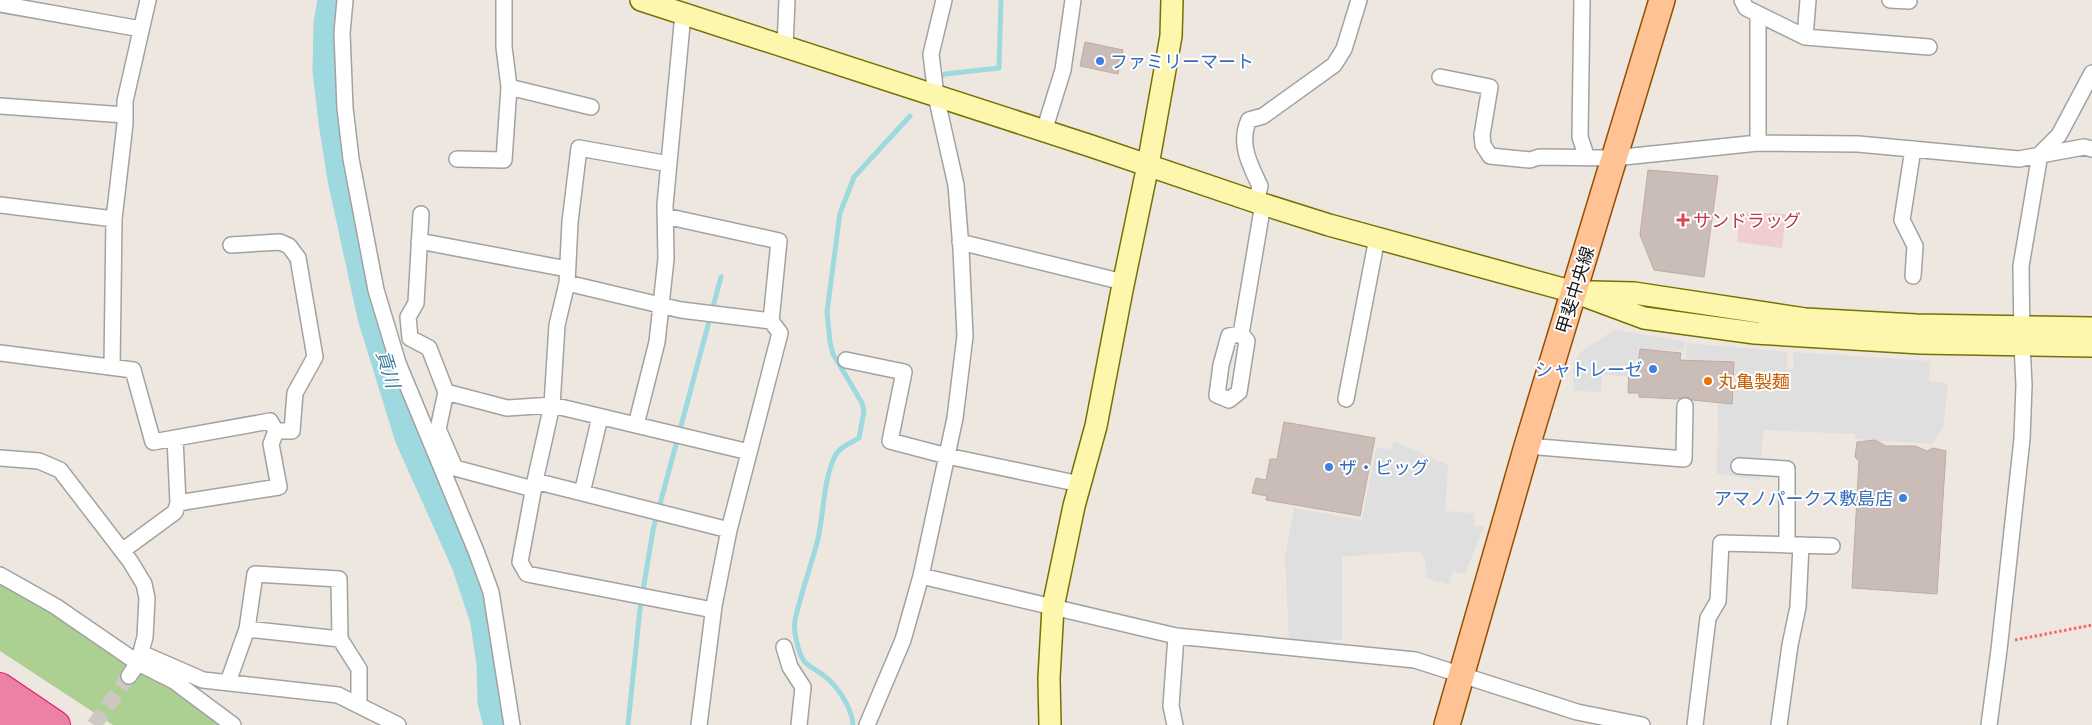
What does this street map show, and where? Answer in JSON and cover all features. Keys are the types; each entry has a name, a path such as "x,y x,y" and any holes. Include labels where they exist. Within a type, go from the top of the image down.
{"highway":[{"path":"0,687 56,725"},
{"path":"0,714 17,725"}],"main road":[{"name":"甲斐中央線","path":"1447,725 1527,446 1662,0"}],"street":[{"path":"112,367 114,219 125,101 148,0"},
{"path":"345,0 342,33 345,108 352,159 376,290 398,363 476,551 490,592 512,725"},
{"path":"457,159 504,160 509,87 504,47 504,0"},
{"path":"785,47 787,0"},
{"path":"867,725 903,640 921,576 955,418 965,336 956,184 936,96 931,54 944,0"},
{"path":"1044,131 1063,70 1073,0"},
{"path":"1050,725 1049,678 1053,607 1080,484 1096,426 1123,282 1148,165 1171,36 1172,0"},
{"path":"1241,334 1260,203 1260,186 1246,157 1245,130 1249,120 1263,116 1334,65 1344,49 1359,0"},
{"path":"1582,0 1580,137 1588,158"},
{"path":"1742,0 1746,8 1805,37 1929,47"},
{"path":"1805,37 1808,0"},
{"path":"1890,0 1909,1"},
{"path":"646,1 1260,203 1377,238 1574,292 1634,294 1804,319 1916,325 2021,335 2092,346"},
{"path":"0,4 142,29"},
{"path":"636,425 657,342 666,259 669,164 683,14"},
{"path":"1758,14 1758,143"},
{"path":"1989,725 2000,644 2022,439 2024,385 2021,335 2021,266 2040,154 2059,135 2092,73"},
{"path":"1440,77 1490,87 1482,135 1483,145 1490,156 1530,160 1539,156 1614,158 1758,143 1858,144 2018,159 2084,147 2092,149"},
{"path":"509,87 591,107"},
{"path":"1,109 125,115"},
{"path":"669,164 579,148 570,222 567,276 557,325 552,405 534,485 520,562 527,574 713,610"},
{"path":"1914,149 1902,220 1915,246 1914,276"},
{"path":"0,205 114,219"},
{"path":"421,214 416,303 408,317 410,338 429,348 446,392 438,429 455,468 582,493 729,530"},
{"path":"666,216 779,240 772,321 780,333 729,530 713,610 699,725"},
{"path":"1346,399 1377,238"},
{"path":"419,241 567,276 661,305 772,321"},
{"path":"231,245 280,242 289,246 298,258 315,357 295,393 292,431 276,431"},
{"path":"960,242 1123,282"},
{"path":"2021,335 2092,328"},
{"path":"0,353 133,370 153,442 270,421 276,431"},
{"path":"846,360 904,372 890,441 947,456 1080,484"},
{"path":"446,392 507,408 552,405 750,452"},
{"path":"1527,446 1684,459 1685,406"},
{"path":"582,493 600,417"},
{"path":"178,503 279,487 271,444 276,431"},
{"path":"122,551 176,512 178,503 175,438"},
{"path":"0,458 38,461 60,470 122,551 144,584 147,598 145,637 140,658 129,676"},
{"path":"1739,466 1787,469 1798,607 1790,644 1779,725"},
{"path":"1695,725 1708,618 1718,601 1721,543 1832,546"},
{"path":"228,682 247,628 255,574 339,579 340,639 359,669 359,704"},
{"path":"0,575 140,658 233,725"},
{"path":"921,576 1176,636 1415,660 1577,712 1642,725"},
{"path":"247,628 340,639"},
{"path":"1174,725 1171,706 1176,636"},
{"path":"784,647 790,667 804,688 799,725"},
{"path":"140,658 203,680 338,694 398,725"}],"path":[{"path":"2000,644 2092,625"}],"shaded area":[{"path":"1740,212 1786,214 1782,248 1737,242"},
{"path":"1614,330 1685,341 1684,351 1639,349 1637,366 1628,366 1627,376 1602,375 1601,392 1574,391 1573,371 1579,353"},
{"path":"1687,343 1787,352 1787,369 1794,368 1793,352 1930,361 1929,380 1948,384 1943,428 1932,444 1855,439 1855,434 1763,430 1760,480 1717,474 1718,403 1732,404 1735,362 1686,359"},
{"path":"1394,441 1448,465 1445,511 1474,513 1474,526 1484,526 1465,574 1453,571 1449,585 1427,578 1425,558 1419,551 1342,557 1342,640 1330,640 1331,646 1289,641 1285,557 1294,508 1362,520 1376,448 1390,449"}],"green space":[{"path":"0,582 97,638 134,667 182,695 225,725 113,725 0,651"}],"building":[{"path":"1085,42 1123,50 1118,74 1080,66"},
{"path":"1648,170 1718,176 1704,277 1654,270 1640,235"},
{"path":"1640,349 1681,353 1680,360 1734,362 1732,404 1692,400 1686,397 1676,399 1639,397 1639,393 1628,393 1629,366 1638,367"},
{"path":"1284,422 1375,438 1360,516 1266,500 1267,496 1252,493 1256,478 1266,480 1270,459 1277,459"},
{"path":"1875,440 1886,446 1915,446 1927,451 1933,448 1946,451 1937,594 1852,588 1859,461 1855,457 1857,442"}],"waterway":[{"name":"貢川","path":"332,0 328,24 327,70 333,122 342,179 372,317 409,437 466,564 484,618 491,663 492,702 498,725"},
{"path":"942,76 945,74 999,68 1001,0"},
{"path":"853,725 848,706 837,689 828,679 809,666 802,658 796,640 795,623 818,539 831,466 839,450 859,438 864,411 862,403 833,354 830,342 827,312 840,213 854,177 910,116"},
{"path":"628,725 640,609 653,530 721,277"}],"tunnel":[{"path":"94,725 129,676"}],"place":[{"name":"ファミリーマート","path":"1100,61"},
{"name":"サンドラッグ","path":"1683,220"},
{"name":"シャトレーゼ","path":"1653,369"},
{"name":"丸亀製麺","path":"1708,381"},
{"name":"ザ・ビッグ","path":"1329,467"},
{"name":"アマノパークス敷島店","path":"1903,498"}]}
